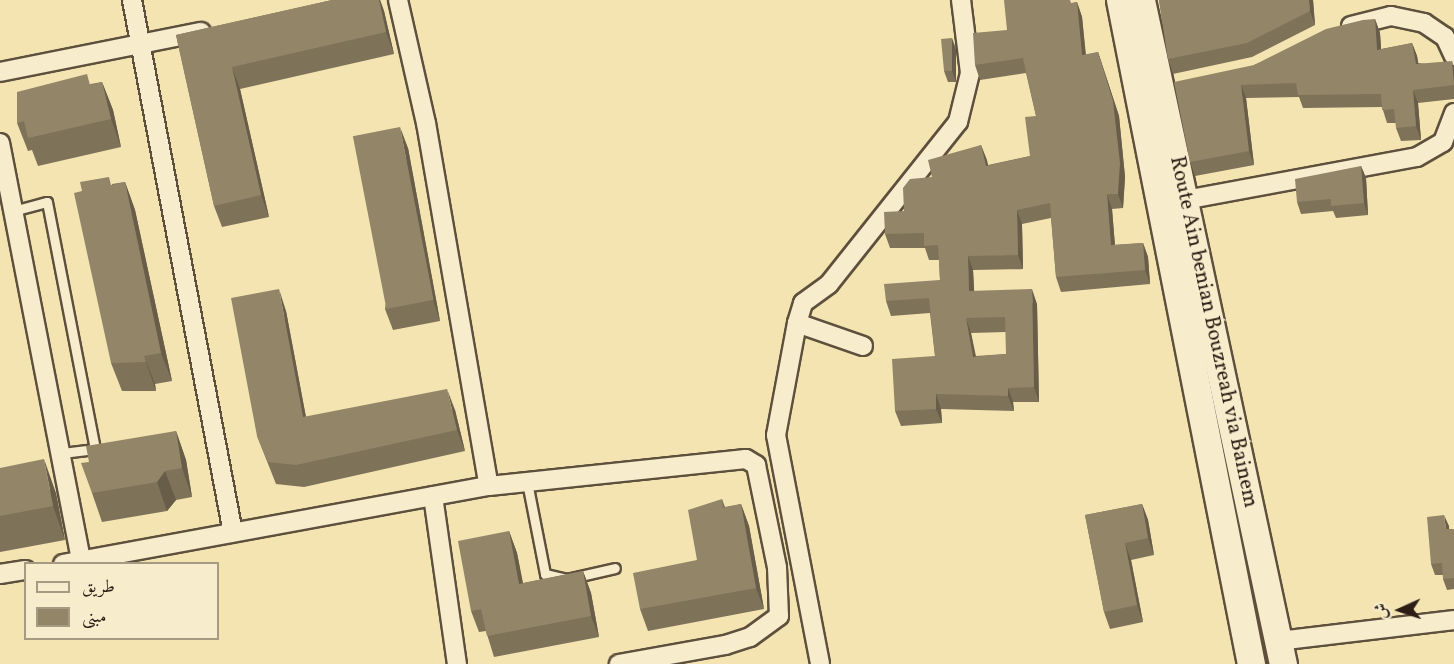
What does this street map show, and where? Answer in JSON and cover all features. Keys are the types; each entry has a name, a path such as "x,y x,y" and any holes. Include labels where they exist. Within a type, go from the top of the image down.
{"main road":[{"name":"Route Ain benian Bouzreah via Bainem","path":"1120,0 1174,202 1281,653"},
{"name":"Route Ain benian Bouzreah via Bainem","path":"1141,0 1171,86 1174,202 1251,664"}],"street":[{"path":"132,0 233,533"},
{"path":"398,0 426,123 489,486"},
{"path":"820,664 776,435 797,323 803,303 830,284 958,122 970,73 961,0"},
{"path":"1328,32 1391,16 1408,19 1436,28 1454,56"},
{"path":"0,72 140,46 218,28"},
{"path":"1174,202 1418,156 1443,142 1454,112"},
{"path":"0,143 81,560"},
{"path":"797,323 863,346"},
{"path":"619,664 741,639 779,616 777,567 756,465 776,435"},
{"path":"72,562 489,486 746,459 756,465"},
{"path":"433,496 457,664"},
{"path":"0,574 24,570"},
{"path":"1281,653 1454,620"}],"lane":[{"path":"13,211 46,202 95,449 60,453"},
{"path":"526,482 545,574 567,579 615,568"}],"building":[{"path":"332,0 379,0 386,32 232,67 261,195 214,206 176,35"},
{"path":"1004,0 1070,0 1071,3 1077,2 1082,55 1098,52 1113,101 1120,163 1118,194 1107,194 1111,245 1143,243 1145,270 1056,277 1050,203 1017,210 1018,255 968,256 969,291 1032,289 1034,387 1008,388 1008,396 936,394 936,409 895,411 892,359 935,356 929,298 886,301 884,284 940,280 938,245 924,246 924,233 885,234 884,212 904,211 903,188 910,179 932,177 928,160 981,145 986,166 1030,156 1025,117 1036,116 1023,58 975,65 973,33 1007,30","holes":["1005,317 1006,354 973,357 966,318"]},
{"path":"1159,0 1309,0 1310,11 1247,43 1168,59"},
{"path":"1375,19 1377,50 1412,43 1416,64 1452,61 1454,85 1413,90 1416,126 1396,128 1394,109 1382,110 1381,94 1298,95 1296,83 1241,85 1249,151 1190,162 1174,82 1254,65 1326,29"},
{"path":"952,38 952,71 944,71 941,39"},
{"path":"87,74 90,85 102,82 111,119 28,138 24,121 17,123 17,92"},
{"path":"400,127 434,300 386,309 353,136"},
{"path":"1361,166 1364,203 1331,206 1331,199 1297,202 1295,179"},
{"path":"109,177 111,185 125,182 161,353 144,356 146,362 111,363 74,193 82,191 80,182"},
{"path":"279,289 303,417 447,389 457,430 296,465 268,462 257,436 231,298"},
{"path":"176,431 182,468 165,471 157,482 92,493 81,463 89,462 86,446"},
{"path":"44,459 53,506 0,516 0,468"},
{"path":"722,499 723,508 741,504 756,588 640,609 633,573 697,560 688,510"},
{"path":"1142,504 1148,538 1125,543 1137,605 1104,612 1085,515"},
{"path":"1444,515 1446,529 1454,529 1454,578 1443,579 1442,563 1431,564 1427,517"},
{"path":"509,531 519,584 583,571 591,616 487,636 481,609 471,611 458,541"}]}
